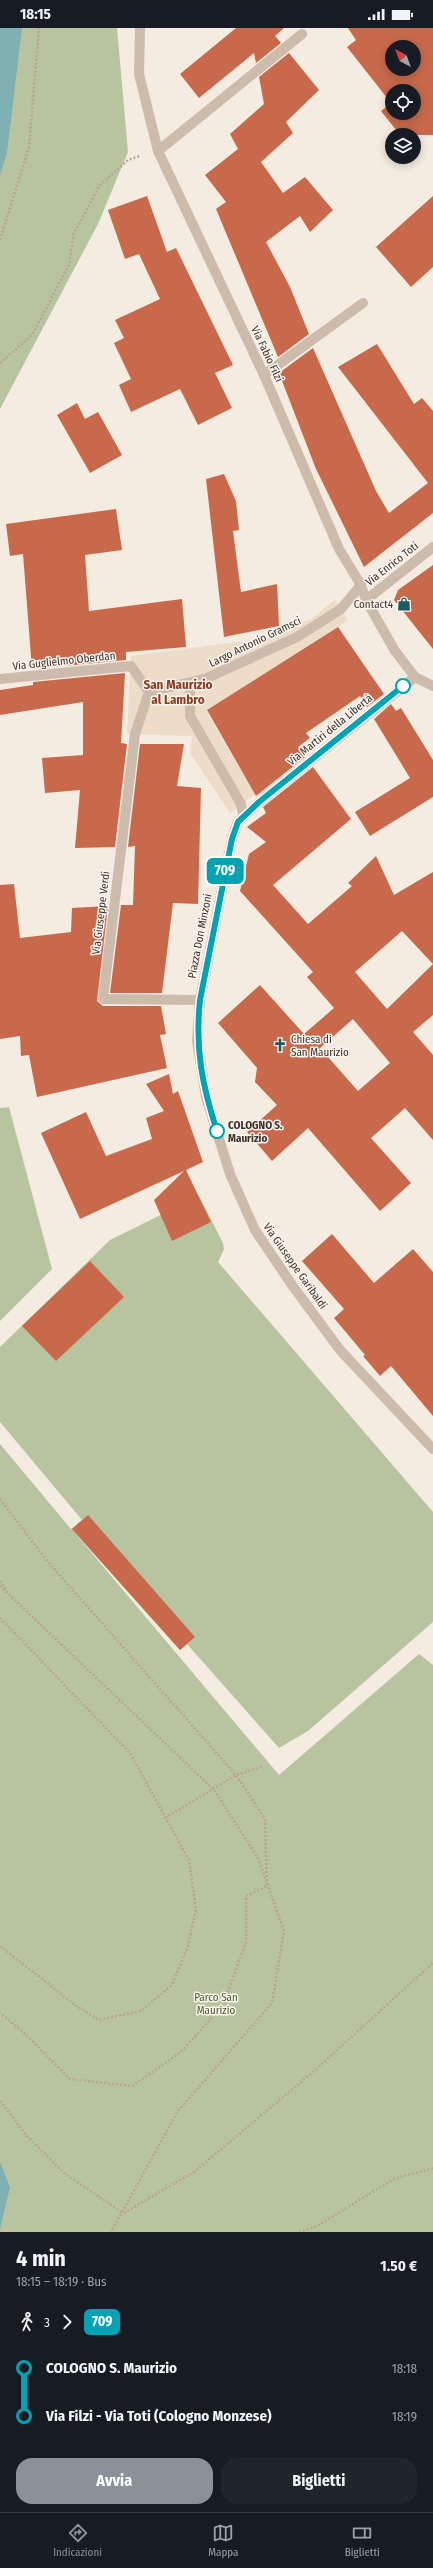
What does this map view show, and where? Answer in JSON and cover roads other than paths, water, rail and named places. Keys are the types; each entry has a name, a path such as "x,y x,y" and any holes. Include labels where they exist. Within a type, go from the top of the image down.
{"street":[{"name":"Via Fabio Filzi","path":"140,28 139,74 158,151 264,374 339,549 361,585 366,600 395,651 415,677"},
{"path":"158,151 302,34"},
{"path":"264,374 363,303"},
{"name":"Via Enrico Toti","path":"366,600 433,547"},
{"name":"Largo Antonio Gramsci","path":"149,692 207,678 297,637 341,609 361,585"},
{"name":"Via Guglielmo Oberdan","path":"0,679 131,666 149,692"},
{"path":"415,677 433,686"},
{"name":"Via Martiri della Libertà","path":"259,802 415,677"},
{"path":"190,682 190,716 241,804 243,815"},
{"name":"Via Giuseppe Verdi","path":"149,692 136,734 102,999 200,1000"},
{"name":"Piazza Don Minzoni","path":"199,1062 197,1041 200,1000 232,839 238,822 243,815 259,802"},
{"name":"Via Giuseppe Garibaldi","path":"199,1062 206,1097 230,1174 254,1230 275,1262 340,1350 433,1449"}],"water":[{"path":"0,28 22,28 7,153 0,175"},
{"path":"0,2162 10,2187 0,2229"}],"place":[{"name":"Contact4","path":"404,604"},
{"name":"Chiesa di San Maurizio","path":"280,1045"},
{"name":"COLOGNO S. Maurizio","path":"217,1131"}],"district":[{"name":"San Maurizio al Lambro","path":"178,692"}],"park label":[{"name":"Parco San Maurizio","path":"216,2003"}]}
